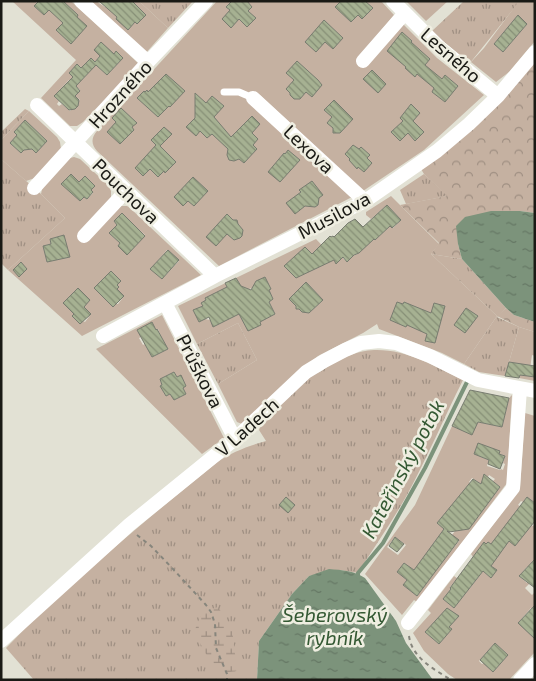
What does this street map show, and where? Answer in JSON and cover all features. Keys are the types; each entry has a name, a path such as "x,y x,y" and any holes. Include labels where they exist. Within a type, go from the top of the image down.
{"street":[{"path":"81,1 148,62"},
{"name":"Hrozného","path":"34,188 206,1"},
{"name":"Lesného","path":"393,1 440,47 498,96"},
{"name":"Lesného","path":"363,61 405,13"},
{"name":"Musilova","path":"103,336 215,276 365,201 437,151 469,124 498,96 535,52"},
{"name":"Lexova","path":"254,97 365,201"},
{"name":"Pouchova","path":"37,105 215,276"},
{"path":"84,236 126,191"},
{"name":"Průškova","path":"165,303 235,439"},
{"name":"V Ladech","path":"1,640 130,525 235,439 306,372 324,360 361,343 379,341 396,343 430,356 472,378 535,391"},
{"path":"408,623 513,488 520,389"},
{"path":"520,680 535,664"}],"lane":[{"path":"224,92 240,92 254,97"}],"path":[{"path":"130,525 211,612 215,624 216,648 224,666 227,680"},
{"path":"408,623 409,638 415,651 428,666 451,680"}],"green space":[{"path":"12,1 35,1 37,3 34,6 44,15 56,1 71,1 139,64 83,122 77,126 70,126 41,98 76,60","holes":["101,43 114,54 116,52 123,58 107,75 94,63 100,56 94,50","77,64 88,73 83,79 80,77 76,80 69,73","69,80 80,90 75,96 80,100 70,111 62,104 59,106 57,104 59,101 54,96"]},
{"path":"87,1 96,1 105,7 110,1 139,1 168,28 145,54","holes":["132,2 146,15 137,24 135,22 128,30"]},
{"path":"139,1 193,1 168,28"},
{"path":"217,1 381,1 394,15 360,56 403,24 437,58 484,95 424,150 363,191 260,95 256,94 352,197 219,266 97,151 92,141 97,131"},
{"path":"406,1 448,1 426,21"},
{"path":"464,1 519,2 470,63 432,31"},
{"path":"519,1 535,1 535,41 509,72 496,82 471,62 484,48","holes":["518,16 527,24 503,52 494,44"]},
{"path":"535,60 535,213 520,211 458,244 462,259 431,254 439,243 400,205 447,196 421,169"},
{"path":"25,109 29,111 1,140 1,132"},
{"path":"29,111 57,137 61,149 35,178 26,181 1,159 1,140","holes":["25,120 47,141 36,153 32,149 24,150 21,153 10,143 17,135 14,132"]},
{"path":"70,158 80,159 108,185 111,191 111,198 121,206 130,208 201,275 82,336 8,270 65,218 41,194 43,185","holes":["71,174 79,182 85,176 95,186 91,190 93,193 87,199 84,197 80,201 62,184","122,213 131,222 133,229 136,227 145,235 127,254 118,246 120,243 109,233 117,225 114,221","64,235 69,257 47,262 43,246 51,244 50,239","167,250 179,261 162,279 151,269","111,271 121,281 117,285 119,287 117,289 124,296 113,307 105,299 107,297 96,286","78,288 88,298 84,307 91,314 85,322 83,321 80,324 72,316 74,314 63,303"]},
{"path":"1,159 65,218 8,270 1,263"},
{"path":"424,174 448,196 406,204 400,190"},
{"path":"391,196 439,244 431,254 497,316 464,364 442,353 379,329 377,324 318,356 242,424 237,422 218,384 257,360 238,323 197,344 178,306 316,239 334,258 339,254 347,262 368,243 375,240 390,226 393,228 401,220 387,205 371,219 366,215 366,212","holes":["236,278 243,291 255,287 269,290 273,299 269,302 275,314 265,319 257,318 231,294 226,283","306,282 323,300 309,313 300,310 289,299","206,300 214,326 210,320 193,311 203,306"]},
{"path":"431,254 462,259 506,308 497,317 519,327 505,376 479,372 464,364 497,316"},
{"path":"506,308 514,315 535,322 535,332 519,327 497,316"},
{"path":"162,315 224,438 202,454 96,349","holes":["158,329 168,349 152,357 145,344 143,345 139,338 141,337 137,330","174,372 177,377 181,376 186,386 183,388 186,394 174,400 170,394 166,396 160,386 162,385 160,379"]},
{"path":"238,323 257,360 218,384 197,344"},
{"path":"519,327 535,332 535,356 532,355 529,376 535,377 535,381 519,378 521,364 509,362"},
{"path":"386,350 409,355 463,380 407,495 358,573 340,570 309,576 292,594 259,641 257,680 34,680 6,648 56,597 216,463 240,450 266,441 259,430 263,420 311,374 320,372 352,354"},
{"path":"512,395 507,483 417,602 414,600 402,615 365,574 415,505 452,426 458,429 477,422 502,427 509,398","holes":["477,447 505,456 503,470 487,466 489,460 474,454","489,475 495,479 493,481 500,487 491,499 469,482 472,478 481,484","443,516 459,526 452,535 459,541 447,556 432,545 436,540 438,542 447,531 437,523","395,537 406,545 398,555 387,547","404,563 428,581 417,596 403,585 407,580 397,572"]},
{"path":"525,413 535,416 535,503 527,497 518,505 520,506 515,513 533,526 535,525 535,573 535,578 525,588 532,595 535,592 535,611 531,608 518,623 531,635 535,631 535,652 509,680 457,680 424,651 413,633 431,613 428,610 454,576 470,588 483,571 491,578 496,570 491,566 494,547 488,542 484,543 473,557 471,554 520,489","holes":["527,567 535,573 527,583 519,576","455,581 468,590 454,608 443,599","452,629 439,644 425,632","495,643 508,655 493,672 484,663 482,664 479,661"]},
{"path":"218,607 232,629 237,671 217,674 194,632 202,612"}],"water":[{"path":"491,211 535,213 535,322 514,315 462,259 456,226 465,217"},
{"name":"Šeberovský rybník","path":"329,569 353,572 365,578 396,621 406,643 433,680 257,680 259,641 292,594 309,576"}],"building":[{"path":"39,1 63,1 87,26 71,44 56,30 63,23 49,10 44,15 34,6"},
{"path":"99,1 132,1 146,15 137,24 135,22 128,30"},
{"path":"232,1 247,1 252,7 248,11 256,18 247,27 239,19 231,28 222,19 230,10 226,7"},
{"path":"341,1 365,1 373,8 362,19 358,15 351,22 335,7"},
{"path":"518,15 527,24 503,52 494,44"},
{"path":"324,20 343,38 333,49 325,42 316,52 305,42"},
{"path":"402,32 430,59 425,65 442,79 445,75 458,86 445,102 432,92 434,88 417,74 415,77 387,51"},
{"path":"101,42 114,54 116,51 123,58 107,75 96,65 76,86 80,91 75,96 79,100 78,106 75,109 69,110 54,96 73,77 69,73 77,64 81,68 91,58 95,62 100,56 94,50"},
{"path":"297,61 322,85 312,97 306,92 300,99 294,99 286,89 294,80 286,73"},
{"path":"372,70 386,84 378,93 363,79"},
{"path":"166,74 185,91 158,117 137,98 144,91 147,90 148,92"},
{"path":"195,93 206,103 212,96 224,106 214,117 231,137 252,116 260,124 252,133 258,139 253,145 257,149 244,163 239,159 229,160 227,155 228,149 212,134 207,138 200,131 196,136 186,127 195,118"},
{"path":"334,100 353,119 340,133 333,133 333,128 327,123 332,117 324,110"},
{"path":"411,104 420,113 413,121 424,132 415,141 408,133 400,141 391,132 403,121 400,118"},
{"path":"121,108 137,123 132,127 134,130 120,144 107,132 116,122 112,118"},
{"path":"25,120 47,141 36,153 32,149 24,150 21,153 10,143 17,135 14,132"},
{"path":"164,127 172,134 160,146 176,162 158,177 150,169 143,176 135,168 156,145 151,140"},
{"path":"353,145 359,149 361,147 370,155 367,158 372,163 364,172 358,167 357,169 345,154"},
{"path":"288,150 300,160 280,182 268,172"},
{"path":"71,174 79,182 85,176 95,186 87,199 84,197 80,201 61,184"},
{"path":"193,177 208,191 194,206 188,201 183,206 174,197"},
{"path":"312,181 323,195 319,198 318,205 315,207 305,206 295,214 286,203 301,192 299,190"},
{"path":"387,205 401,220 392,228 390,226 347,262 343,257 336,264 334,260 296,278 284,266 305,247 312,254 330,236 334,237 348,223 355,219 363,227"},
{"path":"122,213 145,236 127,255 118,246 120,243 109,233 117,225 114,221"},
{"path":"227,214 233,220 237,220 243,230 242,236 234,240 227,234 216,246 206,237"},
{"path":"64,235 70,257 47,262 43,246 51,244 50,239"},
{"path":"168,250 179,260 162,279 150,269"},
{"path":"21,262 27,269 19,277 13,270"},
{"path":"111,271 121,281 117,285 119,287 117,289 124,296 113,307 94,288"},
{"path":"265,277 271,289 269,290 273,299 269,302 275,314 260,322 261,325 248,331 239,314 213,327 209,317 199,322 193,310 203,306 201,303 206,300 205,298 227,287 225,283 236,278 241,286 251,290 256,281"},
{"path":"306,282 323,300 309,313 296,309 296,306 289,299"},
{"path":"78,288 90,300 84,307 91,314 80,324 72,316 74,314 63,303"},
{"path":"397,302 403,304 404,302 431,313 434,303 445,306 435,343 425,341 427,334 390,320"},
{"path":"466,308 478,316 465,333 454,325"},
{"path":"152,322 168,349 152,357 137,330"},
{"path":"509,362 535,366 535,377 520,375 519,378 505,376"},
{"path":"174,372 177,377 181,375 186,386 183,388 186,394 174,400 170,394 166,396 160,386 162,385 160,379"},
{"path":"470,390 509,398 502,427 478,422 472,435 452,426"},
{"path":"478,443 500,451 499,454 505,456 500,469 488,464 489,460 474,454"},
{"path":"484,474 500,487 469,529 447,531 459,540 417,596 403,585 407,580 397,572 404,563 414,570 444,529 437,523 473,479 481,484"},
{"path":"286,497 295,505 288,513 279,505"},
{"path":"527,497 535,503 535,521 515,546 509,541 491,566 497,570 491,578 483,571 454,608 443,599 450,588 484,542 491,544"},
{"path":"395,537 404,544 397,552 389,546"},
{"path":"535,559 535,588 519,576"},
{"path":"535,605 535,639 518,623"},
{"path":"447,608 459,616 449,627 452,629 439,644 425,632"},
{"path":"495,643 508,655 493,672 480,660"}],"waterway":[{"name":"Kateřinský potok","path":"358,577 358,573 383,543 425,468 467,382"}]}
